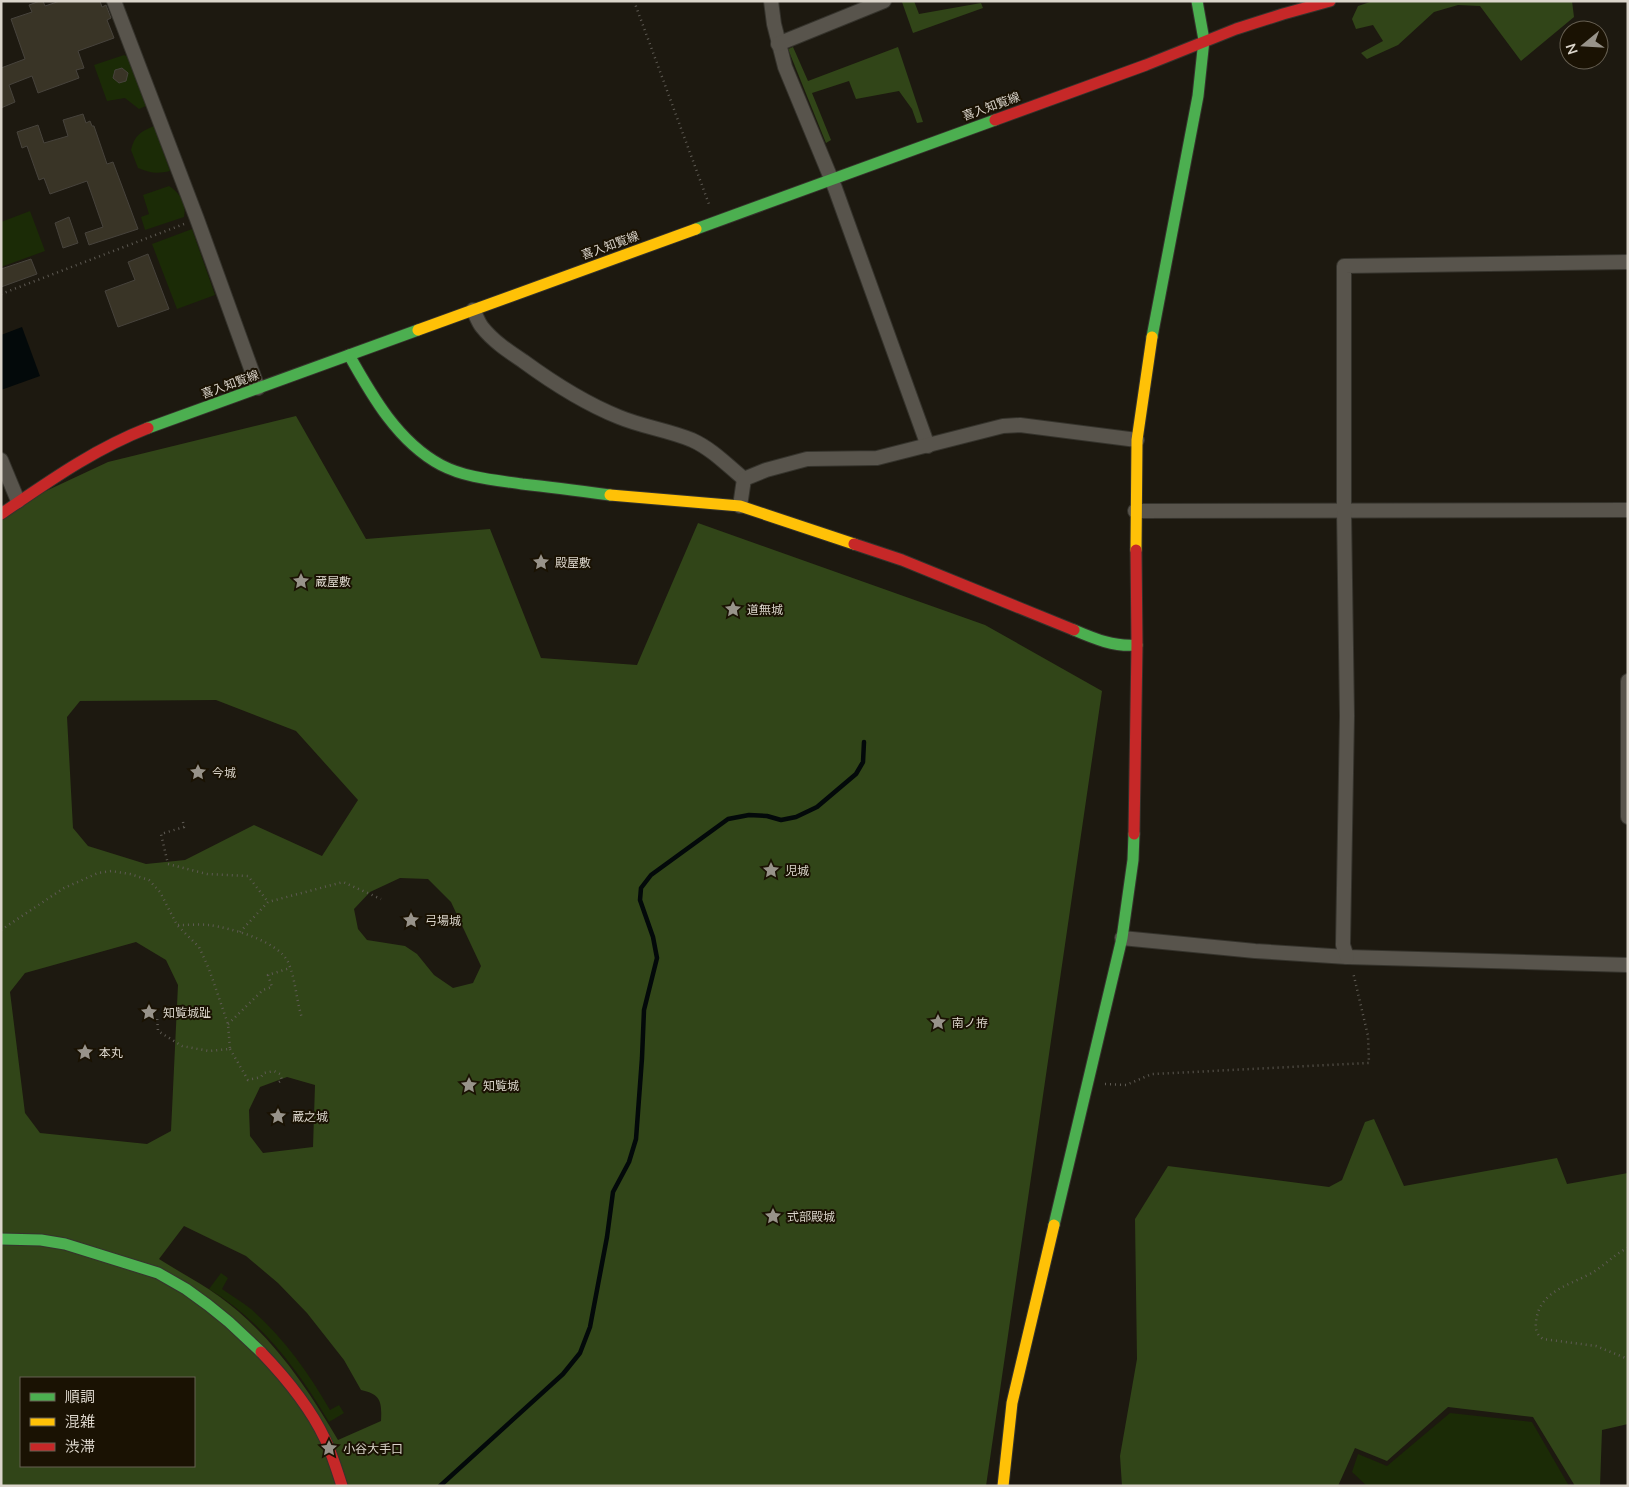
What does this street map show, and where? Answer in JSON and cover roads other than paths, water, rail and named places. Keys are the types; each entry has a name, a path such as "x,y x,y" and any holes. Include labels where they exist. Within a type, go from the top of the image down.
{"street":[{"path":"114,1 197,219 258,388"},
{"path":"771,1 778,44 785,67 831,179 928,446"},
{"path":"778,44 884,1"},
{"path":"1003,1486 1012,1404 1122,938 1133,860 1136,800 1137,646 1135,511 1137,440 1152,339 1198,96 1204,40 1197,1"},
{"name":"喜入知覧線","path":"1,514 82,460 120,439 1144,65 1204,40 1293,10 1330,1"},
{"path":"1347,957 1343,945 1347,716 1344,511 1344,266 1628,262"},
{"path":"473,310 481,326 499,345 568,392 619,417 651,429 692,440 710,450 744,479"},
{"path":"349,355 374,399 406,438 441,465 472,477 618,496 740,506 902,560 1100,641 1122,646 1137,646"},
{"path":"744,479 766,470 807,459 877,458 1003,426 1020,425 1137,440"},
{"path":"1,460 18,501"},
{"path":"740,506 744,479"},
{"path":"1135,511 1628,510"},
{"path":"1628,680 1628,817"},
{"path":"1122,938 1255,951 1347,957 1628,965"},
{"path":"1,1239 64,1244 109,1257 160,1274 209,1304 237,1328 283,1377 319,1427 329,1448 342,1486"}],"waterway":[{"path":"440,1486 563,1374 580,1353 590,1327 607,1237 613,1192 629,1162 636,1139 644,1010 657,958 653,937 640,900 641,888 651,875 728,819 749,815 767,816 781,820 796,817 817,807 856,774 863,762 864,742"}],"place":[{"name":"殿屋敷","path":"541,562"},
{"name":"蔵屋敷","path":"301,581"},
{"name":"道無城","path":"733,609"},
{"name":"今城","path":"198,772"},
{"name":"児城","path":"771,870"},
{"name":"弓場城","path":"411,920"},
{"name":"知覧城趾","path":"149,1012"},
{"name":"南ノ拵","path":"938,1022"},
{"name":"本丸","path":"85,1052"},
{"name":"知覧城","path":"469,1085"},
{"name":"蔵之城","path":"278,1116"},
{"name":"式部殿城","path":"773,1216"},
{"name":"小谷大手口","path":"329,1448"}]}
